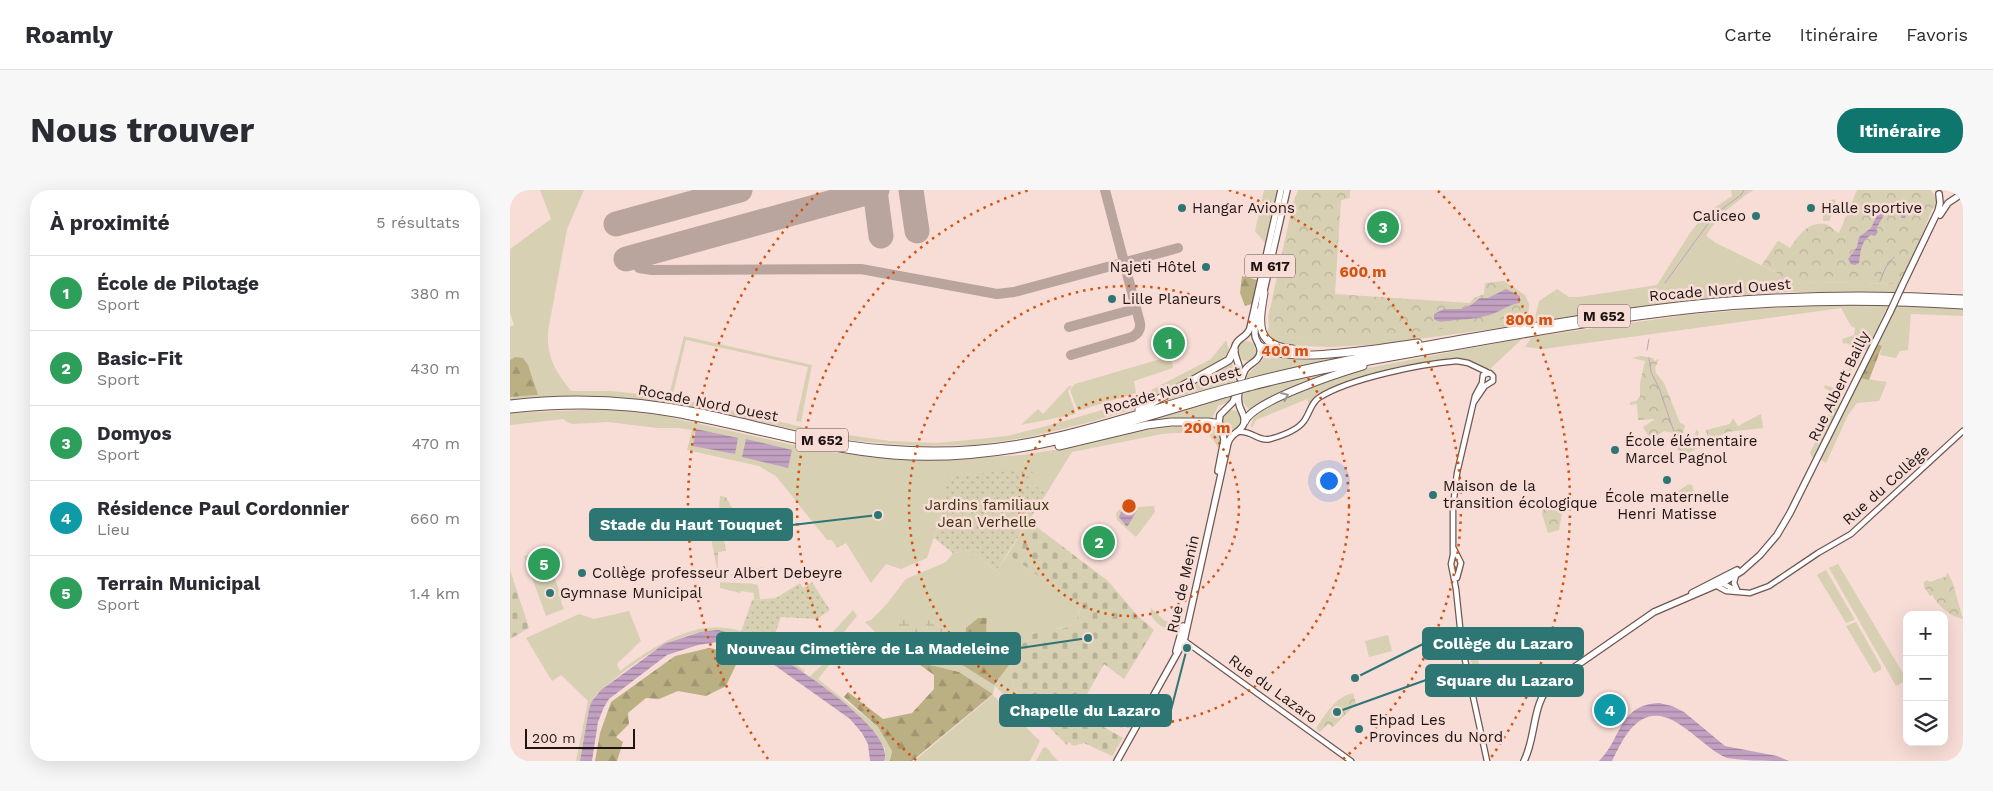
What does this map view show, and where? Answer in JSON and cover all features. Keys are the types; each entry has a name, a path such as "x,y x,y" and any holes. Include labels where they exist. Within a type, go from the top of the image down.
{"highway":[{"path":"1264,293 1260,317 1261,330 1268,341 1278,347 1336,351 1393,346"},
{"name":"Rocade Nord Ouest","path":"510,403 599,400 657,405 812,438 885,449 919,451 971,450 1055,437 1329,364 1523,329 1662,308 1762,299 1870,296 1963,299"},
{"name":"Rocade Nord Ouest","path":"1250,384 1404,355 1610,320 1710,308 1842,302 1963,305"},
{"path":"1259,344 1266,351 1317,354 1523,329"},
{"path":"1055,437 1145,408 1229,360 1234,350"},
{"path":"1244,421 1254,410 1308,385 1350,370 1404,355"},
{"name":"Rocade Nord Ouest","path":"510,409 577,405 634,407 690,416 807,442 867,452 940,456 999,452 1077,437 1228,390"},
{"path":"999,452 1027,451 1069,444 1158,423 1208,422 1215,423 1221,427"}],"main road":[{"name":"M 617","path":"1243,338 1248,335 1250,328 1281,190"},
{"name":"M 617","path":"1259,344 1255,330 1287,192"},
{"path":"1937,192 1946,198 1954,199"},
{"name":"Rue Albert Bailly","path":"1929,233 1939,208 1937,192"},
{"name":"Rue Albert Bailly","path":"1524,761 1532,740 1538,704 1548,687 1643,618 1736,575 1753,562 1782,528 1929,233 1946,205 1963,193"},
{"path":"1243,338 1252,338 1259,344 1260,356 1245,371 1239,395 1238,403 1244,421 1242,427 1236,432 1228,432 1221,427 1220,415 1235,398 1240,374 1234,350 1237,343 1243,338"},
{"path":"1237,359 1244,363 1253,362"},
{"path":"1226,409 1234,408 1242,412"},
{"name":"Rue de Menin","path":"1201,556 1223,446 1221,427"},
{"name":"Rue de Menin","path":"1115,761 1182,639 1228,443 1236,432"},
{"name":"Rue Albert Bailly","path":"1717,583 1744,566 1767,547"}],"street":[{"path":"1244,421 1247,428 1255,435 1260,439 1267,440 1295,429 1303,422 1318,398 1359,381 1389,373 1454,361 1473,365 1493,376 1492,381 1479,393 1474,402"},
{"path":"1473,365 1483,379 1489,383"},
{"path":"1487,372 1474,402 1456,477 1451,561 1462,646 1487,761"},
{"path":"1236,432 1246,431 1255,435"},
{"name":"Rue du Collège","path":"1717,583 1726,591 1754,593 1763,590 1813,556 1851,534 1963,431"},
{"path":"1452,537 1455,552 1461,562 1457,573 1456,589"},
{"path":"1451,561 1454,558 1458,558"},
{"path":"1452,566 1455,568 1460,567"},
{"path":"1736,575 1734,583 1741,592"},
{"name":"Rue du Lazaro","path":"1182,639 1350,761"}],"green space":[{"path":"540,190 584,190 567,229 548,331 549,349 553,363 571,391 611,391 657,396 700,403 819,431 890,441 937,443 1007,436 1109,408 1136,398 1211,359 1226,340 1229,350 1227,358 1134,409 1029,437 977,445 918,446 856,441 712,411 627,398 590,396 510,400 510,397 538,395 515,357 510,360 510,327 514,325 510,313 510,249 551,219"},
{"path":"1264,190 1277,190 1265,243 1255,231"},
{"path":"1298,190 1350,190 1350,198 1341,200 1335,294 1470,303 1474,298 1484,294 1485,283 1504,281 1525,295 1524,314 1522,316 1475,324 1412,333 1340,337 1284,338 1277,336 1269,326 1268,318 1293,203"},
{"path":"1731,190 1754,190 1719,216 1706,236 1716,243 1779,274 1774,286 1815,282 1899,284 1895,292 1788,292 1691,300 1534,322 1539,301 1557,289 1569,297 1579,297 1657,285 1690,233 1705,214 1732,196"},
{"path":"1857,190 1930,190 1936,197 1936,205 1932,209 1899,284 1815,282 1773,286 1779,274 1762,265 1777,242 1779,241 1790,248 1804,230 1819,224 1825,224 1839,233"},
{"path":"1835,199 1834,208 1827,207 1833,213 1829,221 1823,221 1823,206 1826,205 1827,201"},
{"path":"1242,276 1257,280 1252,304 1245,306 1240,293"},
{"path":"1525,295 1529,304 1528,324 1383,344 1329,347 1280,345 1266,336 1269,326 1277,336 1284,338 1398,334 1524,311"},
{"path":"1888,305 1868,350 1862,350 1838,395 1824,388 1825,385 1836,389 1846,369 1849,370 1856,348 1846,343 1843,344 1842,339 1854,335 1855,328 1851,326 1841,308 1543,349 1525,347 1531,338 1538,336 1687,315 1753,309"},
{"path":"1896,305 1963,309 1963,316 1911,314 1908,350 1900,351 1896,358 1880,355 1882,346 1877,344"},
{"path":"684,336 812,365 801,422 796,421 808,367 686,340 673,394 670,391"},
{"path":"1523,338 1490,369 1482,368 1458,358 1442,359 1373,373 1345,381 1332,387 1309,404 1307,399 1256,420 1252,428 1251,426 1255,412 1307,388 1363,369"},
{"path":"1243,341 1251,341 1257,347 1257,355 1251,361 1243,361 1237,355 1237,347"},
{"path":"1877,344 1882,346 1869,380 1860,378"},
{"path":"1266,353 1292,356 1337,356 1337,358 1246,379 1250,372 1262,361"},
{"path":"1171,356 1173,368 1134,381 1136,393 1078,411 1070,390 1075,384"},
{"path":"1641,356 1653,358 1655,362 1659,359 1655,368 1656,373 1664,383 1680,423 1685,425 1683,434 1685,440 1693,442 1696,430 1699,432 1696,443 1700,445 1708,440 1706,430 1730,424 1733,418 1738,426 1761,414 1763,428 1727,432 1680,458 1673,433 1664,431 1654,438 1656,443 1652,442 1643,427 1655,419 1638,420 1637,404 1630,405 1630,402 1637,401 1640,396 1640,383 1645,361 1632,358"},
{"path":"515,357 523,358 528,365 538,395 510,397 510,360"},
{"path":"1231,362 1236,371 1235,382 1157,404"},
{"path":"1341,370 1250,411 1243,402 1244,393 1254,389"},
{"path":"1860,378 1887,382 1879,401 1857,403 1848,415 1826,463 1820,459"},
{"path":"1069,386 1072,386 1068,391 1076,414 1021,425 1038,409 1043,414"},
{"path":"1231,396 1230,401 1218,406 1212,419 1141,423"},
{"path":"1835,402 1841,404 1815,459 1810,453"},
{"path":"605,409 660,415 815,450 878,458 936,460 1022,455 1079,446 1127,433 1168,427 1213,424 1221,439 1220,446 1218,447 1205,431 1162,434 1072,452 1046,494 1027,479 944,483 944,507 927,558 901,569 886,564 871,583 846,543 837,548 832,540 827,540 776,476 759,466 687,450 692,430 608,422 572,424 564,419 510,425 510,413"},
{"path":"1232,410 1239,413 1242,420 1239,427 1232,430 1225,427 1222,420 1225,413"},
{"name":"Jardins familiaux Jean Verhelle","path":"1028,469 1033,472 1027,479 1046,494 996,571 970,550 953,553 934,538 944,507 944,483 950,476"},
{"path":"1689,484 1692,485 1695,494 1683,500 1680,498 1678,491"},
{"path":"720,496 726,497 733,510 709,525 706,509 719,510"},
{"path":"1544,499 1557,503 1562,513 1559,530 1548,533 1542,514"},
{"path":"1154,506 1155,512 1136,537 1117,520 1116,513 1121,508"},
{"path":"1029,521 1108,581 1137,615 1154,630 1124,679 1104,664 1077,712 1123,738 1112,756 1084,743 1073,746 1069,742 1067,745 1043,721 1050,712 1032,707 1019,696 1012,680 1012,661 1000,653 1006,645 1014,650 1026,638 1040,631 1071,626 1081,607 1008,554"},
{"path":"721,524 726,551 718,552 718,574 710,533"},
{"path":"970,550 996,571 1008,554 1081,607 1074,623 1068,627 1033,633 1014,651 1006,645 1000,653 993,649 994,645 988,636 986,630 987,618 960,649 948,649 943,629 926,618 928,631 926,635 904,646 959,663 994,685 1012,661 1012,681 1019,696 1025,702 1041,710 1051,712 1040,724 1035,719 1031,722 995,686 993,694 959,672 922,663 920,665 896,652 865,622 871,620 885,606 906,579 946,562 953,553"},
{"path":"545,552 562,598 561,602 564,609 546,616 524,556"},
{"path":"1838,564 1903,673 1903,682 1896,686 1829,568"},
{"path":"762,567 764,573 752,576 730,575"},
{"path":"510,570 529,628 510,639"},
{"path":"1826,570 1854,620 1846,623 1817,575"},
{"path":"1948,573 1953,584 1963,619 1945,610 1932,595 1930,596 1924,587 1924,582 1927,580 1930,582 1947,576 1946,574"},
{"path":"720,582 758,585 760,599 754,600 754,593 741,591 740,593 720,588"},
{"path":"812,582 830,610 817,619 781,617 771,646 758,638 741,632 752,600 776,598 800,583 803,588"},
{"path":"1151,608 1165,621 1177,624 1175,630 1158,624 1152,617"},
{"path":"853,610 857,616 836,642 830,635"},
{"path":"629,611 641,641 617,664 620,671 670,640 704,628 723,628 741,631 761,640 805,671 803,673 756,643 725,632 709,631 691,634 673,641 638,661 595,696 589,709 580,761 576,761 588,701 561,675 552,681 526,638 579,614 594,619"},
{"path":"926,618 943,629 948,649 943,658 904,646 892,634 903,619 926,635 928,627 922,620"},
{"path":"978,618 987,618 987,633 994,645 993,649 1012,661 994,685 959,663 943,658 948,649 960,649 968,639 966,637 966,628"},
{"path":"1856,622 1881,666 1881,670 1874,673 1846,626"},
{"path":"1388,635 1392,651 1369,657 1365,641"},
{"path":"1472,638 1480,667 1473,669 1466,640"},
{"path":"709,648 741,654 726,686 706,696 678,691 659,699 646,698 628,713 629,724 616,737 623,742 617,761 595,761 600,733 611,702 675,656"},
{"path":"832,656 834,659 818,679 878,727 892,751 890,761 884,761 885,749 861,717 809,677"},
{"path":"922,663 959,672 993,694 912,761 890,761 892,751 878,727 844,697 848,692 883,719 912,713 934,689 934,675 920,665"},
{"path":"1353,693 1356,704 1333,727 1328,724 1320,732 1316,728 1331,707 1341,698"},
{"path":"993,695 1040,741 1030,761 914,761"},
{"path":"1046,747 1058,761 1036,761 1043,748"}],"shaded area":[{"path":"1893,202 1904,205 1909,209 1905,218 1902,218 1897,209 1888,208 1876,229 1878,232 1875,236 1871,235 1865,240 1859,263 1851,264 1848,259 1857,247 1859,237 1871,228 1881,207"},
{"path":"1506,289 1520,296 1520,303 1513,304 1495,313 1471,319 1442,322 1434,319 1434,314 1444,309 1461,309 1471,305 1480,298 1488,298"},
{"path":"696,429 738,438 735,454 693,446"},
{"path":"746,439 792,450 788,468 742,457"},
{"path":"1138,509 1127,527 1119,517 1121,512"},
{"path":"718,630 747,637 760,644 836,697 874,731 883,747 884,761 870,761 868,744 862,733 850,719 763,657 740,646 717,642 698,645 667,655 609,699 598,722 592,761 580,761 589,709 592,701 601,690 664,644 700,632"},
{"path":"1659,703 1672,706 1684,712 1725,746 1777,756 1789,761 1727,758 1679,724 1667,718 1654,716 1642,720 1629,731 1612,761 1599,761 1607,752 1628,716 1646,705"}],"waterway":[{"path":"1665,283 1715,214 1741,195 1744,190"},
{"path":"1880,281 1886,267 1894,257"},
{"path":"1647,350 1649,339"},
{"path":"1649,358 1651,372 1659,388 1682,455"}],"taxiway":[{"path":"1071,355 1132,337 1140,328 1105,190"},
{"path":"639,268 652,270 861,269 997,294 1014,292 1178,248"},
{"path":"1069,327 1135,309 1135,303"}],"runway":[{"path":"616,224 740,190"},
{"path":"875,190 881,236"},
{"path":"626,259 877,190"},
{"path":"911,190 917,231"}],"place":[{"name":"Hangar Avions","path":"1182,208"},
{"name":"Halle sportive","path":"1811,208"},
{"name":"Caliceo","path":"1756,216"},
{"name":"Domyos","path":"1383,227"},
{"name":"Najeti Hôtel","path":"1206,267"},
{"name":"Lille Planeurs","path":"1112,299"},
{"name":"École de Pilotage","path":"1169,343"},
{"name":"École élémentaire Marcel Pagnol","path":"1615,450"},
{"name":"École maternelle Henri Matisse","path":"1667,480"},
{"name":"Maison de la transition écologique","path":"1433,495"},
{"name":"Stade du Haut Touquet","path":"878,515"},
{"name":"Basic-Fit","path":"1099,542"},
{"name":"Terrain Municipal","path":"544,564"},
{"name":"Collège professeur Albert Debeyre","path":"582,573"},
{"name":"Gymnase Municipal","path":"550,593"},
{"name":"Nouveau Cimetière de La Madeleine","path":"1088,638"},
{"name":"Chapelle du Lazaro","path":"1187,648"},
{"name":"Collège du Lazaro","path":"1355,678"},
{"name":"Résidence Paul Cordonnier","path":"1610,710"},
{"name":"Square du Lazaro","path":"1337,712"},
{"name":"Ehpad Les Provinces du Nord","path":"1359,729"}]}
